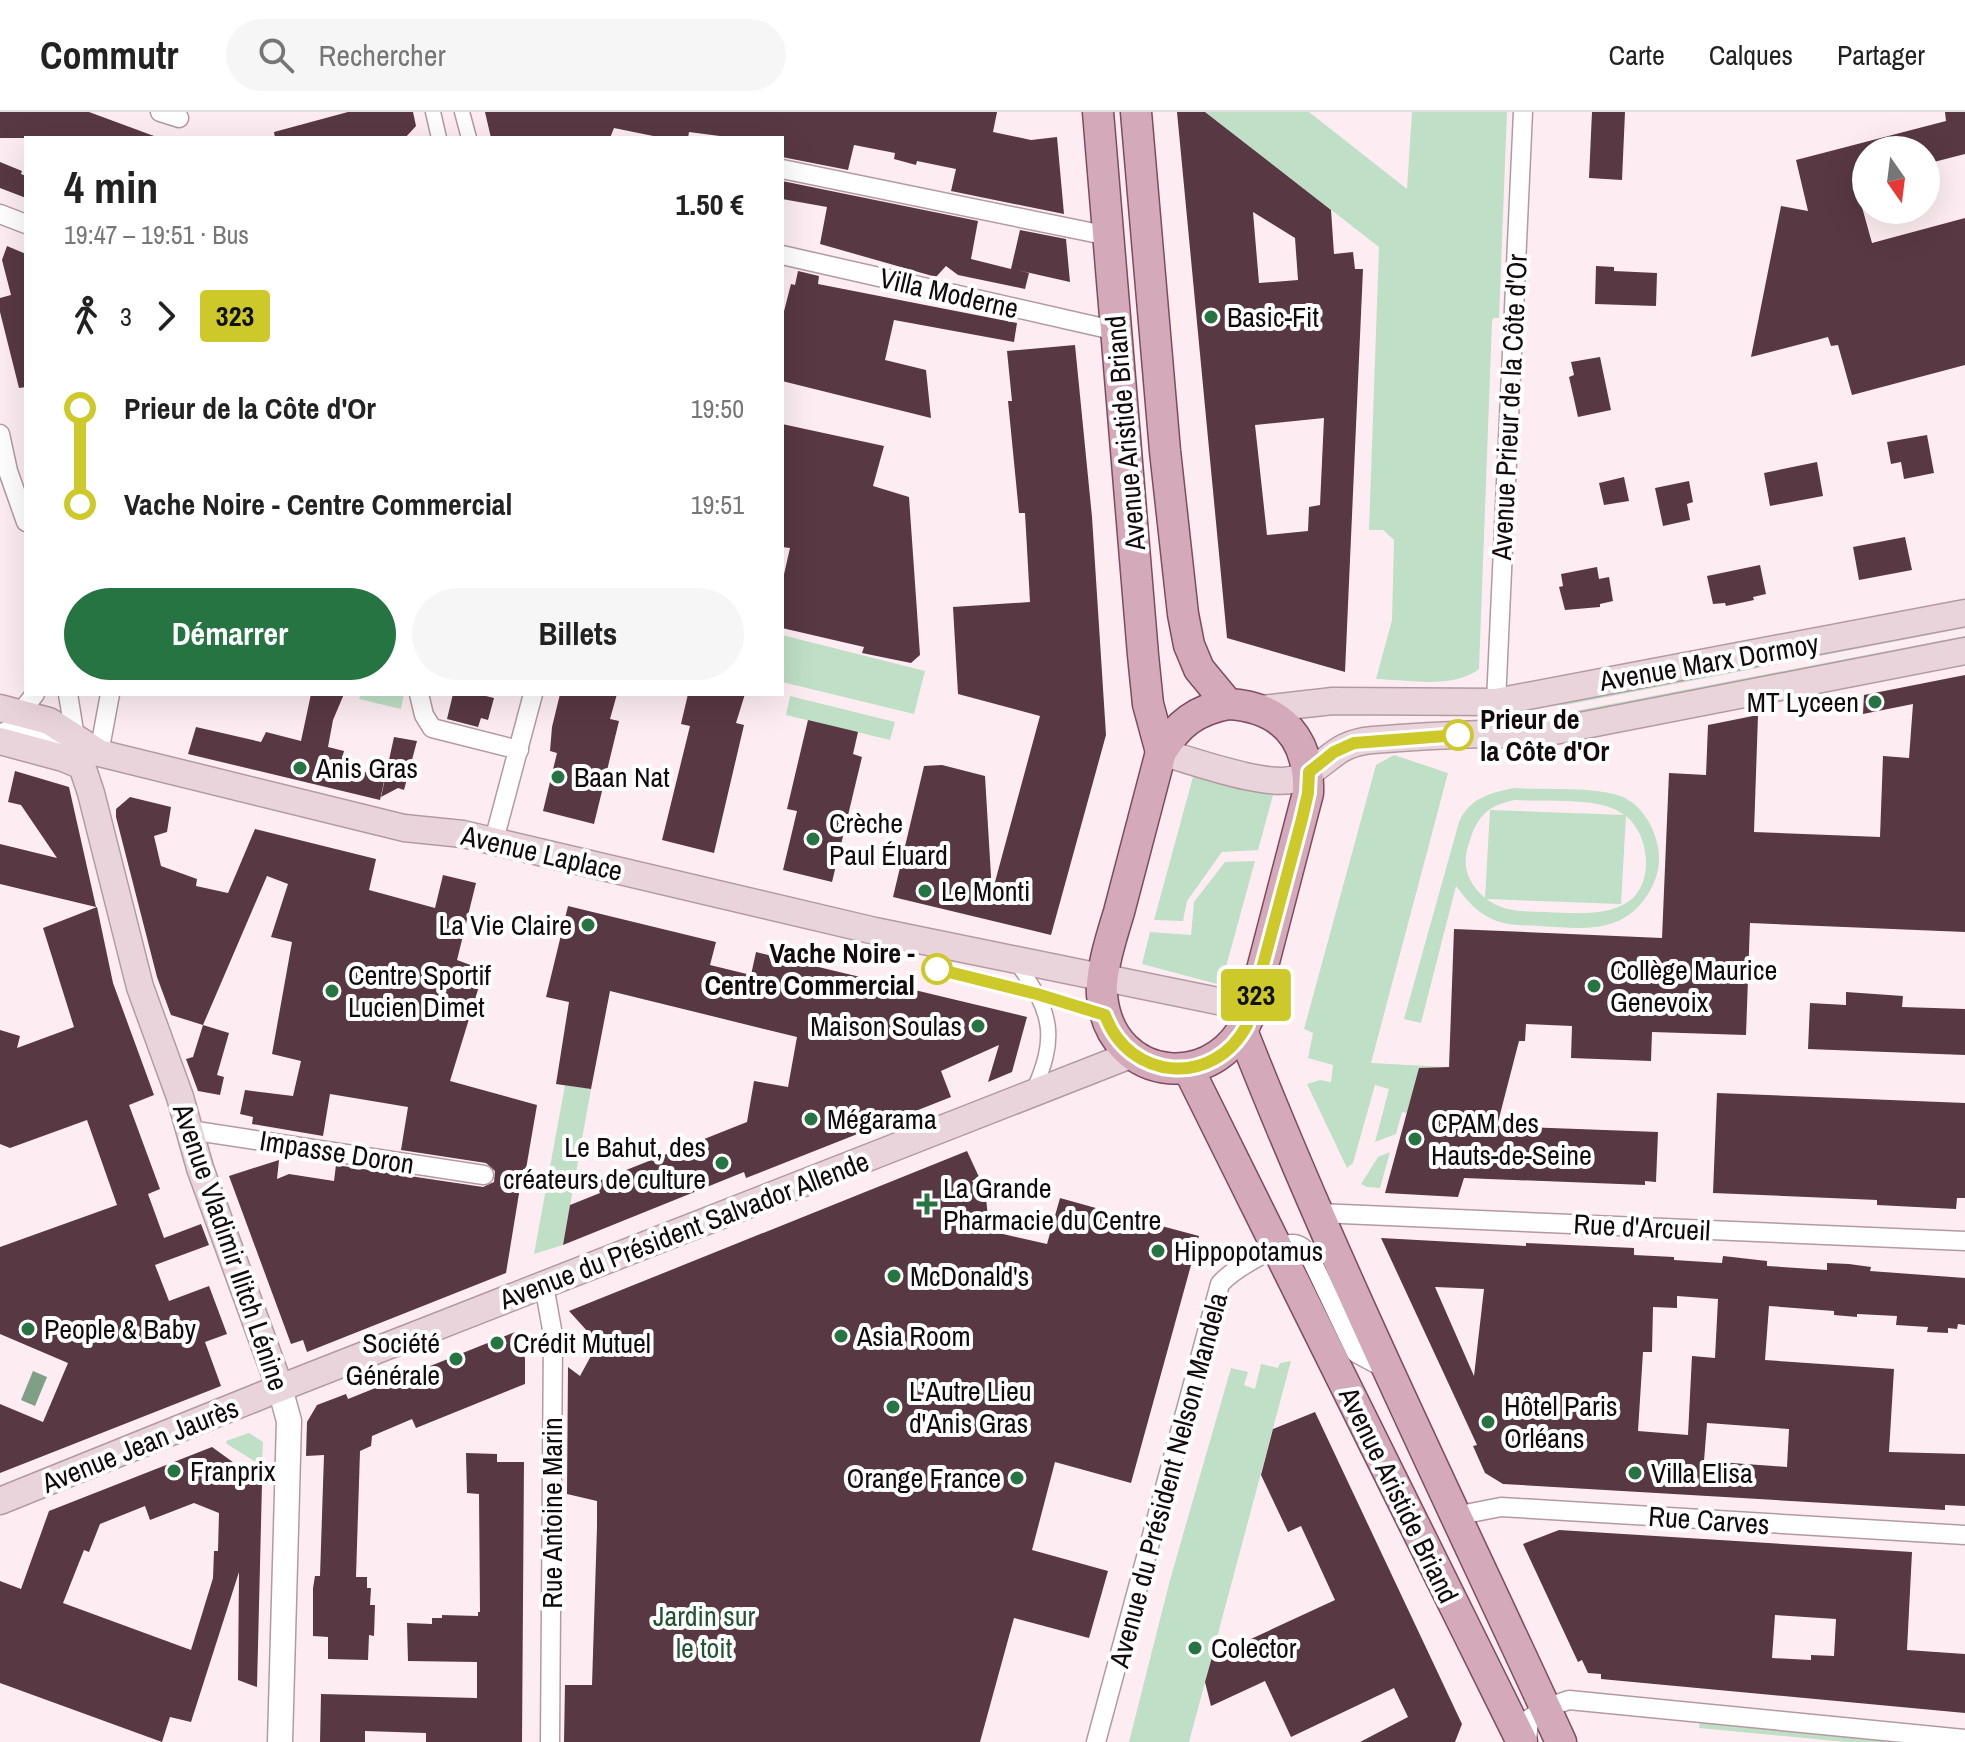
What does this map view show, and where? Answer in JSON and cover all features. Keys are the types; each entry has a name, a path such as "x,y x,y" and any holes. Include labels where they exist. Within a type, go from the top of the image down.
{"main road":[{"name":"Avenue Aristide Briand","path":"1098,112 1146,694 1161,752"},
{"name":"Avenue Aristide Briand","path":"1136,112 1165,451 1183,614 1189,645 1199,669 1228,704"},
{"name":"Avenue Marx Dormoy","path":"1261,709 1333,701 1496,702 1965,613"},
{"name":"Avenue Marx Dormoy","path":"1309,772 1334,752 1354,743 1544,733 1965,651"},
{"path":"1496,702 1497,735"},
{"name":"Avenue Aristide Briand","path":"1133,1054 1109,1026 1103,1002 1104,978 1161,752 1173,732 1185,721 1211,707 1228,704 1261,709 1294,734 1305,755 1309,772 1305,806 1247,1020 1319,1213 1388,1370 1561,1742"},
{"name":"Avenue Laplace","path":"14,711 49,721 74,736 90,759"},
{"name":"Avenue Laplace","path":"0,741 63,758 90,759 404,828 448,831 494,840 875,931 1104,978 1247,1020"},
{"path":"1161,752 1275,782 1298,778 1309,772"},
{"name":"Avenue Vladimir Ilitch Lénine","path":"90,759 91,793 140,987 190,1130 200,1168 280,1388"},
{"path":"1133,1054 1158,1066 1188,1068 1214,1060 1247,1020"},
{"name":"Avenue du Président Salvador Allende","path":"280,1388 1133,1054"},
{"name":"Avenue Aristide Briand","path":"1188,1068 1524,1742"},
{"name":"Avenue Jean Jaurès","path":"0,1501 280,1388"}],"street":[{"path":"160,112 179,118"},
{"path":"433,112 439,136"},
{"path":"462,112 468,136"},
{"name":"Avenue Prieur de la Côte d'Or","path":"1496,702 1523,112"},
{"path":"784,169 1109,236"},
{"path":"0,214 24,223"},
{"name":"Villa Moderne","path":"784,255 1117,331"},
{"path":"0,434 8,471 24,516"},
{"path":"68,696 74,736"},
{"path":"90,759 109,696"},
{"path":"419,696 424,715 432,728 519,750"},
{"path":"494,840 532,696"},
{"path":"1015,960 1037,994 1049,1027 1050,1044 1031,1094"},
{"name":"Impasse Doron","path":"190,1130 484,1175"},
{"name":"Rue d'Arcueil","path":"1319,1213 1965,1241"},
{"name":"Avenue Aristide Briand","path":"1278,1248 1294,1244 1305,1250 1356,1353 1388,1370"},
{"name":"Avenue du Président Nelson Mandela","path":"1096,1742 1220,1284 1234,1271 1278,1248"},
{"name":"Rue Antoine Marin","path":"544,1285 553,1335 550,1742"},
{"name":"Avenue Vladimir Ilitch Lénine","path":"280,1388 289,1421 280,1742"},
{"name":"Rue Carves","path":"1455,1516 1501,1507 1965,1535"},
{"path":"1524,1742 1529,1719 1545,1708 1569,1700 1965,1739"}],"shaded area":[{"path":"1205,112 1309,112 1407,189 1412,112 1507,112 1499,318 1493,318 1492,322 1479,669 1469,675 1430,682 1376,679 1392,620 1394,540 1383,530 1369,530 1379,247"},
{"path":"1965,625 1965,628 1560,706 1562,702"},
{"path":"784,636 925,671 914,714 784,682"},
{"path":"1965,636 1965,640 1552,719 1554,715"},
{"path":"360,696 404,696 401,709 359,699"},
{"path":"790,696 895,722 890,740 786,715"},
{"path":"1394,755 1448,773 1371,1063 1445,1067 1419,1069 1407,1113 1402,1112 1396,1134 1375,1142 1389,1089 1375,1085 1353,1163 1347,1168 1307,1084 1320,1080 1331,1082 1333,1065 1308,1058 1313,1033 1304,1029 1376,765"},
{"path":"1194,773 1273,795 1258,850 1222,852 1187,901 1183,921 1154,920"},
{"path":"1514,788 1585,790 1629,800 1648,821 1658,845 1655,881 1642,903 1630,914 1604,926 1589,928 1497,921 1476,909 1456,886 1421,1023 1404,1019 1459,822 1475,802","holes":["1515,800 1588,802 1624,815 1490,810 1485,898 1473,885 1467,872 1467,849 1473,831 1486,812 1498,805","1626,816 1640,836 1646,860 1644,880 1637,894 1626,903 1596,912 1562,913 1508,909 1487,899 1621,904"]},
{"path":"1255,861 1221,985 1142,964 1150,932 1191,935 1194,902 1225,862"},
{"path":"565,1085 591,1089 563,1245 534,1254"},
{"path":"1390,1152 1380,1188 1361,1184 1378,1157"},
{"path":"1291,1361 1189,1742 1129,1742 1170,1580 1231,1368 1248,1372 1244,1385 1255,1389 1261,1364 1278,1368 1280,1363"},
{"path":"33,1371 47,1377 35,1406 21,1400"},
{"path":"249,1433 263,1442 262,1463 227,1444 226,1441"},
{"path":"1700,1720 1932,1742 1847,1742 1699,1728"}],"building":[{"path":"0,112 89,112 154,136 24,136 0,138"},
{"path":"348,112 413,112 416,126 407,136 275,136 274,132"},
{"path":"485,112 997,112 993,132 1031,140 1057,137 1064,214 951,191 956,169 917,161 916,165 894,159 895,153 854,145 848,170 784,157 784,136 720,136 689,132 688,136 653,136 614,128 611,136 491,136"},
{"path":"1177,112 1205,112 1331,210 1334,254 1353,252 1355,269 1363,269 1345,672 1227,638","holes":["1253,212 1295,238 1298,280 1259,283","1324,418 1320,505 1309,507 1308,531 1267,535 1255,425"]},
{"path":"1592,112 1625,112 1622,180 1589,178"},
{"path":"1945,112 1965,112 1965,154 1940,160 1940,136 1888,136 1946,121"},
{"path":"1852,145 1852,224 1867,224 1872,243 1965,218 1965,365 1852,395 1838,345 1831,346 1828,337 1751,357 1781,206 1808,211 1796,160"},
{"path":"0,162 22,171 24,197 0,188"},
{"path":"784,181 978,221 971,259 1011,269 1020,230 1066,239 1070,282 1017,270 1029,273 1025,289 958,275 946,266 936,277 820,244 827,207 784,199"},
{"path":"7,246 24,253 24,387 19,388 0,312 0,298 11,295 2,260"},
{"path":"1596,266 1614,267 1614,271 1657,273 1656,306 1595,304"},
{"path":"798,271 819,276 818,284 1017,323 1014,342 894,320 885,360 926,370 931,418 784,381 784,311 791,284 795,285"},
{"path":"1075,345 1092,517 1106,735 1051,935 893,897 924,766 942,765 985,776 992,893 1040,716 958,694 953,607 1030,602 1025,513 1019,513 1008,401 1012,401 1007,351"},
{"path":"1600,357 1611,410 1578,417 1569,377 1574,375 1571,362"},
{"path":"784,424 884,446 873,486 909,497 920,655 911,663 862,653 864,647 784,628 784,574 790,548 784,547"},
{"path":"1927,435 1934,473 1904,479 1901,462 1891,464 1887,442"},
{"path":"1817,462 1823,496 1770,506 1764,473"},
{"path":"1624,477 1629,501 1604,505 1599,483"},
{"path":"1689,481 1693,502 1687,504 1690,520 1663,526 1655,488"},
{"path":"1905,537 1912,570 1859,580 1853,547"},
{"path":"1760,565 1766,594 1726,606 1725,603 1713,604 1707,576"},
{"path":"1597,567 1599,579 1609,577 1613,601 1600,604 1600,607 1565,610 1559,587 1563,586 1561,574"},
{"path":"1965,675 1965,932 1750,923 1746,1035 1652,1032 1651,1061 1571,1058 1572,1026 1526,1024 1525,1041 1519,1041 1497,1126 1658,1132 1656,1182 1645,1181 1645,1185 1464,1178 1458,1197 1385,1193 1419,1068 1449,1067 1454,929 1662,938 1669,773 1706,775 1708,725 1758,715 1754,832 1880,837 1883,756 1909,758 1913,704 1863,714 1864,695"},
{"path":"311,696 343,696 333,720 328,747 344,751 340,766 385,777 380,800 188,754 196,727 261,742 266,732 301,741"},
{"path":"453,696 494,698 488,720 481,718 478,727 447,719"},
{"path":"560,696 616,696 610,719 619,721 594,824 543,811 557,753 550,751"},
{"path":"688,696 744,696 736,723 744,725 714,853 662,840 690,726 681,724"},
{"path":"808,720 858,732 853,754 862,757 832,882 783,870 797,811 787,809"},
{"path":"394,737 417,741 404,790 398,788 381,797"},
{"path":"15,771 69,787 96,907 0,884 0,844 57,858 21,805 8,802"},
{"path":"130,797 171,807 167,832 154,836 161,866 197,879 196,886 228,893 255,829 376,859 369,890 435,908 443,875 476,883 457,960 484,970 450,1081 537,1105 506,1273 307,1352 303,1340 291,1344 229,1176 279,1160 277,1179 289,1174 334,1181 336,1165 483,1187 494,1182 495,1171 486,1163 401,1150 408,1107 330,1094 323,1136 252,1124 253,1117 240,1114 245,1090 293,1096 301,1061 272,1054 292,942 271,937 288,884 267,876 203,1025 171,1015 157,977 116,817 116,809"},
{"path":"568,906 716,942 710,965 751,975 756,952 1027,1017 1012,1072 988,1082 999,1045 941,1071 951,1097 746,1178 744,1172 563,1245 570,1205 600,1193 596,1182 747,1122 754,1081 788,1087 797,1037 610,991 591,1089 556,1084 569,1002 546,997"},
{"path":"97,907 113,983 154,1095 129,1105 160,1189 148,1194 164,1238 201,1224 209,1245 155,1265 169,1301 209,1286 227,1334 205,1342 221,1386 0,1473 0,1404 43,1422 68,1363 0,1334 0,1247 117,1205 87,1120 10,1148 0,1144 0,1030 20,1036 17,1048 74,1027 43,928"},
{"path":"1846,992 1903,996 1902,1007 1965,1009 1965,1055 1808,1049 1810,1003 1846,1005"},
{"path":"203,1025 229,1033 217,1075 224,1077 220,1095 198,1091 186,1059 193,1057"},
{"path":"1717,1093 1965,1103 1965,1198 1957,1198 1956,1209 1877,1205 1877,1200 1713,1193"},
{"path":"967,1151 979,1177 972,1181 986,1198 988,1218 993,1218 990,1231 1047,1244 1060,1198 1103,1210 1108,1231 1124,1216 1199,1236 1131,1483 1055,1462 1032,1550 1108,1571 1089,1638 1014,1618 980,1742 564,1742 565,1685 592,1685 597,1527 597,1501 567,1494 568,1367 580,1376 598,1343 569,1311"},
{"path":"1381,1238 1634,1248 1634,1255 1674,1257 1674,1260 1722,1263 1723,1256 1767,1261 1767,1266 1827,1270 1827,1263 1849,1264 1871,1267 1870,1271 1965,1278 1965,1325 1958,1324 1957,1329 1948,1328 1948,1333 1927,1332 1928,1327 1896,1325 1897,1316 1857,1314 1857,1317 1834,1315 1834,1311 1769,1306 1765,1360 1894,1369 1889,1452 1965,1454 1965,1506 1945,1505 1945,1510 1503,1484 1485,1473 1473,1446 1477,1445","holes":["1435,1287 1484,1289 1474,1376","1677,1296 1718,1299 1715,1358 1692,1356 1688,1435 1638,1431 1643,1352 1652,1352 1653,1307 1677,1308","1707,1423 1789,1429 1787,1467 1704,1461"]},
{"path":"515,1332 525,1358 525,1384 416,1428 412,1419 372,1436 371,1446 360,1451 356,1577 367,1577 367,1588 371,1588 370,1605 375,1605 374,1636 369,1635 368,1660 328,1659 328,1637 313,1636 313,1588 315,1576 320,1576 324,1455 306,1456 307,1422 317,1405 346,1394 348,1399"},
{"path":"1315,1412 1462,1724 1455,1742 1360,1742 1408,1717 1394,1688 1291,1737 1265,1681 1211,1706 1205,1682 1212,1657 1335,1600 1301,1526 1288,1532 1261,1475 1273,1429"},
{"path":"212,1447 262,1483 257,1687 238,1680 239,1572 191,1722 170,1717 162,1742 0,1683 0,1581 21,1589 49,1511","holes":["194,1503 219,1513 218,1551 214,1551 213,1578 191,1650 63,1603 84,1550 89,1552 100,1524 145,1506 150,1520"]},
{"path":"466,1453 497,1454 497,1462 524,1462 522,1742 426,1742 426,1733 365,1731 365,1742 320,1742 321,1694 477,1698 477,1662 408,1661 407,1623 432,1624 432,1618 442,1618 442,1615 478,1616 480,1612 479,1494 467,1493"},
{"path":"1559,1530 1912,1552 1907,1650 1965,1654 1965,1713 1601,1679 1601,1674 1588,1673 1582,1660 1578,1662 1523,1544","holes":["1775,1615 1836,1619 1834,1656 1811,1655 1811,1660 1772,1658"]}],"bus line":[{"name":"323","path":"937,969 1105,1015 1123,1046 1158,1066 1188,1068 1214,1060 1234,1044 1247,1025 1302,819 1309,772 1345,745 1370,740 1458,735"}],"place":[{"name":"Basic-Fit","path":"1211,317"},
{"name":"MT Lyceen","path":"1875,702"},
{"name":"Prieur de la Côte d'Or","path":"1458,735"},
{"name":"Anis Gras","path":"300,768"},
{"name":"Baan Nat","path":"558,777"},
{"name":"Crèche Paul Éluard","path":"813,839"},
{"name":"Le Monti","path":"925,891"},
{"name":"La Vie Claire","path":"588,925"},
{"name":"Vache Noire - Centre Commercial","path":"937,969"},
{"name":"Collège Maurice Genevoix","path":"1594,986"},
{"name":"Centre Sportif Lucien Dimet","path":"332,991"},
{"name":"Maison Soulas","path":"978,1026"},
{"name":"Mégarama","path":"811,1119"},
{"name":"CPAM des Hauts-de-Seine","path":"1415,1139"},
{"name":"Le Bahut, des créateurs de culture","path":"722,1163"},
{"name":"La Grande Pharmacie du Centre","path":"927,1204"},
{"name":"Hippopotamus","path":"1158,1251"},
{"name":"McDonald's","path":"894,1276"},
{"name":"People & Baby","path":"28,1329"},
{"name":"Asia Room","path":"841,1336"},
{"name":"Crédit Mutuel","path":"497,1343"},
{"name":"Société Générale","path":"456,1359"},
{"name":"L’Autre Lieu d'Anis Gras","path":"893,1407"},
{"name":"Hôtel Paris Orléans","path":"1488,1422"},
{"name":"Franprix","path":"174,1471"},
{"name":"Villa Elisa","path":"1635,1473"},
{"name":"Orange France","path":"1017,1478"},
{"name":"Colector","path":"1195,1648"}],"park label":[{"name":"Jardin sur le toit","path":"704,1632"}]}
